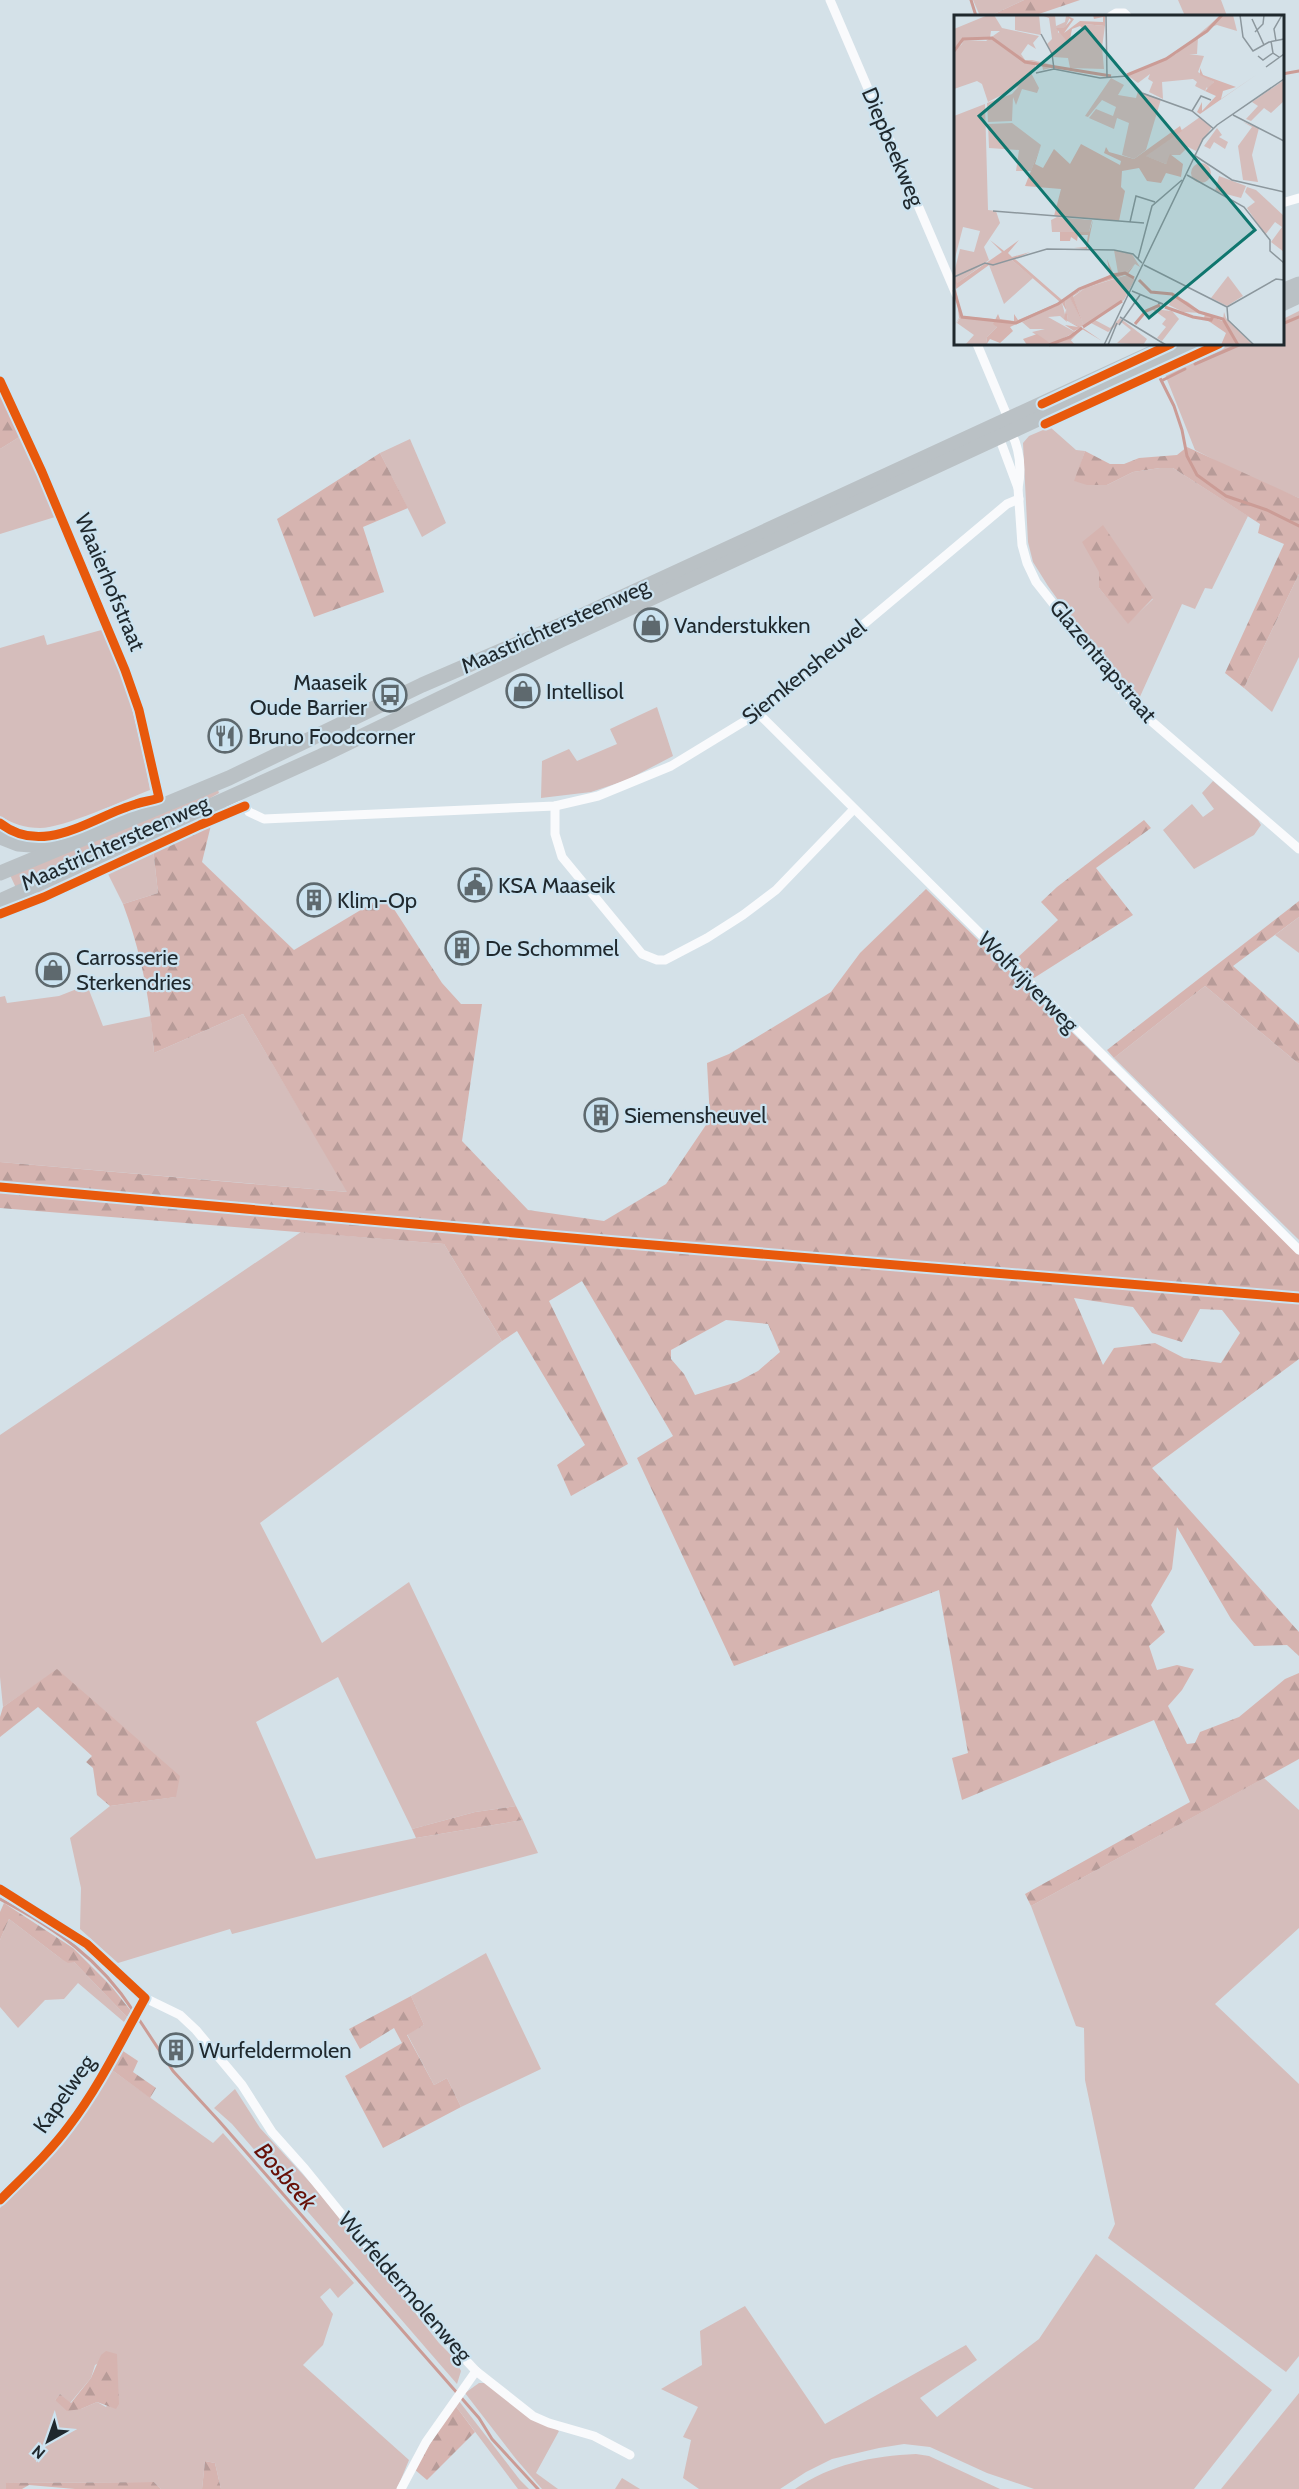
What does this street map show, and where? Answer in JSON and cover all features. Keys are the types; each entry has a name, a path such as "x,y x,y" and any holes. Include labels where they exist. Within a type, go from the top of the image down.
{"main road":[{"path":"1284,290 1299,284"},
{"path":"1284,303 1299,296"},
{"path":"1043,410 1169,345"},
{"path":"1043,410 1198,345"},
{"name":"Maastrichtersteenweg","path":"0,901 249,789 1043,410"},
{"name":"Maastrichtersteenweg","path":"0,873 239,773 422,685 1006,429"},
{"path":"422,685 428,689 430,697 423,707"},
{"path":"0,837 18,844 60,847"}],"street":[{"name":"Diepbeekweg","path":"830,0 954,289"},
{"path":"1112,15 1116,12 1126,15"},
{"path":"1284,202 1299,198"},
{"path":"977,345 1006,429"},
{"name":"Waaierhofstraat","path":"0,381 42,472 125,670 139,710 162,806"},
{"name":"Glazentrapstraat","path":"1006,429 1018,488 1022,546 1036,582 1135,707 1299,849"},
{"name":"Glazentrapstraat","path":"1006,429 1017,443 1020,461 1018,488"},
{"name":"Siemkensheuvel","path":"222,801 245,806 256,816 264,819 555,806 598,796 671,766 758,713 1007,504 1019,499"},
{"name":"Wolfvijverweg","path":"758,713 853,810 1299,1250"},
{"path":"245,806 249,789"},
{"path":"555,806 555,834 562,857 642,954 657,960 665,960 716,933 776,890 853,810"},
{"name":"Wurfeldermolenweg","path":"0,1889 87,1944 145,1998 180,2015 196,2030 243,2085 272,2132 305,2169 420,2311 476,2371 533,2416 594,2436 630,2455"},
{"name":"Kapelweg","path":"0,2200 39,2161 70,2125 106,2068 145,1998"},
{"path":"401,2489 416,2459 476,2371"}],"shaded area":[{"path":"973,0 1024,0 992,15 980,15"},
{"path":"1178,0 1221,0 1227,15 1185,15"},
{"path":"1299,311 1299,498 1246,476 1195,450 1164,372 1226,345 1284,345 1284,318"},
{"path":"1050,427 1076,450 1085,451 1075,481 1107,485 1133,472 1173,468 1248,516 1212,589 1205,588 1195,609 1182,604 1138,701 1084,636 1033,562 1028,542 1023,443 1029,436","holes":["1099,572 1153,599 1128,623 1099,588"]},
{"path":"21,436 55,517 0,534 0,449"},
{"path":"410,439 446,523 422,537 380,453"},
{"path":"1299,574 1299,657 1272,712 1244,688"},
{"path":"105,629 132,708 150,790 78,819 51,827 29,827 5,819 0,816 0,648 44,635 47,645"},
{"path":"657,707 673,756 627,780 591,792 541,798 542,761 569,749 577,761 617,744 610,729"},
{"path":"1213,781 1261,825 1254,835 1194,869 1163,830 1192,804 1203,817 1214,809 1202,793"},
{"path":"218,790 219,793 207,800 17,890 9,873"},
{"path":"138,805 147,805 65,838 38,842 17,836 49,838 79,830"},
{"path":"223,807 233,808 169,835 168,830"},
{"path":"152,838 157,841 96,869 96,864"},
{"path":"153,849 158,893 123,904 106,870"},
{"path":"80,871 84,875 38,896 37,890"},
{"path":"1299,917 1299,953 1275,935"},
{"path":"87,985 103,1026 151,1016 154,1053 243,1014 348,1192 0,1162 0,997 5,996 7,1003 59,996"},
{"path":"1205,986 1299,1064 1299,1240 1114,1058"},
{"path":"301,1232 444,1244 502,1341 260,1523 322,1643 409,1582 516,1806 475,1812 412,1829 338,1677 256,1722 316,1859 416,1838 523,1820 538,1853 232,1934 230,1929 118,1963 80,1929 81,1888 70,1838 110,1806 175,1797 57,1670 3,1707 0,1677 0,1435"},
{"path":"1264,1778 1299,1810 1299,1928 1215,2004 1299,2084 1299,2356 1286,2372 1108,2238 1115,2224 1085,2080 1084,2028 1076,2026 1031,1906"},
{"path":"9,1919 60,1958 74,1962 127,2017 124,2022 78,1983 64,1999 45,2000 18,2028 0,2007 0,1940"},
{"path":"486,1953 541,2069 461,2107 447,2078 434,2085 407,2034 424,2025 411,1996"},
{"path":"112,2070 213,2143 223,2133 354,2283 338,2298 330,2288 320,2297 333,2314 323,2345 303,2365 409,2460 397,2489 221,2489 215,2463 205,2461 202,2489 161,2489 154,2482 7,2483 6,2489 0,2489 0,2208 79,2123","holes":["116,2354 118,2390 106,2407 97,2402 81,2409 55,2400 60,2394 70,2403 91,2378 95,2365"]},
{"path":"235,2089 260,2128 317,2190 439,2343 455,2359 461,2371 457,2384 232,2124 214,2108"},
{"path":"1096,2254 1272,2390 1194,2489 1034,2489 987,2473 930,2447 904,2444 832,2459 780,2489 699,2489 683,2478 691,2440 683,2437 698,2407 661,2389 702,2365 700,2331 745,2306 825,2424 966,2345 977,2360 920,2398 937,2417 1039,2339"},
{"path":"479,2383 485,2383 559,2431 536,2473 558,2489 542,2489 465,2393"},
{"path":"1299,2393 1299,2489 1221,2489"},
{"path":"459,2401 529,2489 518,2489 455,2405"},
{"path":"916,2454 929,2456 1000,2489 795,2489 838,2467 868,2459"},
{"path":"622,2478 640,2489 615,2489"}],"green space":[{"path":"1024,0 1080,0 1036,15 992,15"},
{"path":"0,391 21,436 0,449"},
{"path":"1187,447 1299,498 1299,574 1244,688 1225,673 1284,544 1258,533 1260,524 1173,468 1133,472 1107,485 1087,485 1074,481 1085,451 1110,464 1124,464 1139,458 1177,455"},
{"path":"380,453 408,508 363,527 384,592 314,617 277,519"},
{"path":"1103,525 1153,598 1128,624 1099,588 1099,572 1082,542"},
{"path":"1144,820 1151,828 1096,868 1133,915 1034,978 1015,960 1058,920 1041,902"},
{"path":"211,825 202,862 294,950 379,899 392,906 442,983 461,1004 482,1004 462,1141 528,1210 604,1221 666,1184 710,1119 707,1063 729,1054 831,992 860,953 926,889 1299,1255 1299,1359 1152,1468 1299,1632 1299,1656 1287,1645 1254,1646 1231,1619 1177,1527 1172,1569 1151,1605 1165,1632 1149,1646 1157,1670 1177,1665 1194,1669 1182,1690 1168,1706 1187,1744 1195,1743 1200,1732 1239,1717 1285,1679 1299,1673 1299,1759 1031,1906 1025,1894 1190,1802 1154,1720 962,1800 952,1758 968,1753 939,1590 734,1666 637,1458 673,1436 582,1281 549,1301 628,1464 571,1496 557,1465 585,1445 517,1331 502,1341 444,1244 0,1208 0,1162 347,1192 243,1014 154,1053 144,977 123,904 158,893 153,849","holes":["1074,1298 1133,1307 1152,1333 1182,1342 1200,1309 1222,1310 1240,1333 1221,1363 1184,1358 1155,1343 1114,1348 1103,1365","726,1320 768,1324 780,1352 758,1371 737,1382 695,1395 684,1374 671,1359 671,1350"]},
{"path":"1299,901 1299,917 1233,966 1299,1025 1299,1064 1205,986 1114,1058 1107,1050"},
{"path":"57,1669 180,1776 176,1797 110,1806 97,1795 93,1768 86,1762 92,1756 38,1707 0,1737 0,1717 3,1707"},
{"path":"516,1806 523,1820 416,1838 412,1829 475,1812"},
{"path":"4,1903 73,1948 111,1986 131,2011 127,2017 74,1962 68,1963 60,1958 9,1919 0,1940 0,1912"},
{"path":"411,1996 424,2025 407,2035 434,2085 447,2078 461,2107 383,2148 345,2076 402,2043 394,2028 360,2049 349,2029"},
{"path":"123,2051 138,2061 133,2072 156,2088 150,2098 112,2070"},
{"path":"106,2351 117,2354 119,2404 116,2409 97,2402 81,2409 67,2411 55,2400 60,2394 71,2403 91,2378 101,2355"},
{"path":"455,2405 475,2432 427,2480 414,2469"},
{"path":"205,2461 215,2463 221,2489 202,2489"},
{"path":"154,2482 161,2489 75,2489 29,2485 22,2489 6,2489 6,2483"}],"waterway":[{"path":"971,0 976,15"},
{"path":"1284,74 1299,71"},
{"path":"1284,323 1299,317"},
{"path":"1195,364 1239,345"},
{"path":"1163,380 1185,369"},
{"path":"1160,378 1174,406 1187,456 1197,475 1226,496 1267,510 1299,526"},
{"name":"Bosbeek","path":"0,1899 75,1946 106,1976 134,2012"},
{"name":"Bosbeek","path":"138,2018 173,2071 479,2418 492,2439 538,2489"}],"cycle path":[{"path":"1042,404 1169,345"},
{"path":"1045,424 1217,345"},
{"path":"0,381 42,472 125,670 139,710 159,798 136,804 86,825 51,836 17,833 0,823"},
{"path":"0,914 44,897 245,806"},
{"path":"0,1187 616,1242 1299,1298"},
{"path":"0,1889 87,1944 145,1998 80,2111 53,2146 0,2200"}],"place":[{"name":"Vanderstukken","path":"651,625"},
{"name":"Intellisol","path":"523,691"},
{"name":"Maaseik Oude Barrier","path":"390,695"},
{"name":"Bruno Foodcorner","path":"225,736"},
{"name":"KSA Maaseik","path":"475,885"},
{"name":"Klim-Op","path":"314,900"},
{"name":"De Schommel","path":"462,948"},
{"name":"Carrosserie Sterkendries","path":"53,970"},
{"name":"Siemensheuvel","path":"601,1115"},
{"name":"Wurfeldermolen","path":"176,2050"}]}
